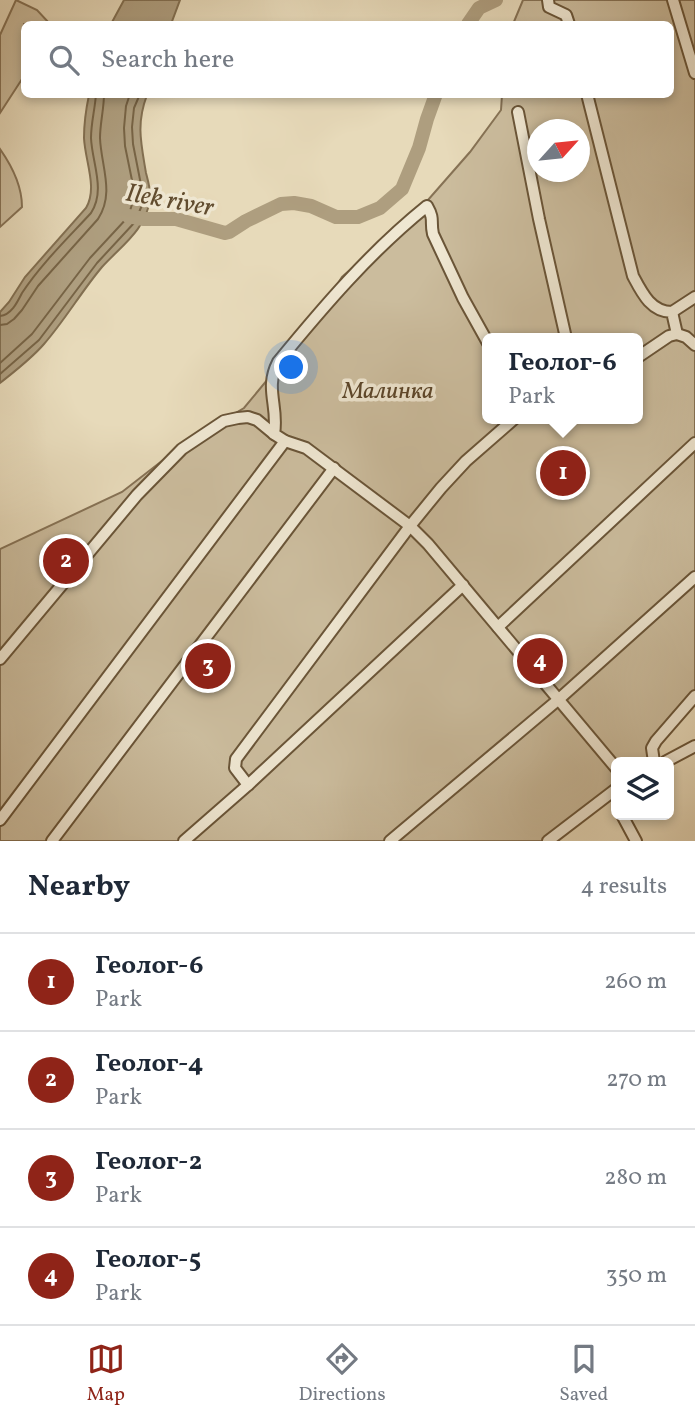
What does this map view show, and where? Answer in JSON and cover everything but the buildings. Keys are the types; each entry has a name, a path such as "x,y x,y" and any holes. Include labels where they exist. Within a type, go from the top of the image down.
{"street":[{"path":"548,0 549,7 566,15 568,21"},
{"path":"673,0 695,73"},
{"path":"588,98 633,276 643,294 662,312 672,312 695,297"},
{"path":"518,112 565,333"},
{"path":"274,434 276,420 271,382 278,362 357,269 427,206 434,219 433,234 482,333"},
{"path":"672,312 677,334"},
{"path":"643,354 669,336 677,334 686,337 695,345"},
{"path":"0,659 137,495 182,449 224,421 248,417 257,420 285,441 306,448 410,526 444,562 611,762"},
{"path":"248,785 235,768 236,759 410,526 466,461 508,424"},
{"path":"0,820 285,441"},
{"path":"498,627 695,443"},
{"path":"52,841 334,468"},
{"path":"390,841 559,699 695,577"},
{"path":"184,841 463,585"},
{"path":"653,757 652,748 656,741 695,696"},
{"path":"674,757 695,746"},
{"path":"548,841 611,797"},
{"path":"625,820 636,841"}],"green space":[{"path":"16,0 37,10 47,21 21,21 21,81 0,113 0,35"},
{"name":"Малинка","path":"523,0 695,0 695,692 663,729 653,757 611,757 611,789 549,841 0,841 0,549 122,492 185,443 244,408 311,327 342,277 421,208 470,152 501,110 502,98 674,98 674,21 514,21"},
{"path":"0,149 16,176 22,207 0,227"}],"water":[{"path":"124,0 180,0 172,21 113,21"},
{"path":"88,98 146,98 141,115 140,134 150,192 148,210 138,229 102,267 44,344 0,383 0,312 25,277 86,208 89,200 91,183 84,138"}],"waterway":[{"name":"Ilek river","path":"470,21 479,8 496,0"},
{"name":"Ilek river","path":"128,216 176,219 225,233 281,204 311,206 336,217 358,217 380,208 402,189 419,148 435,98"}],"place":[{"name":"Геолог-6","path":"563,473"},
{"name":"Геолог-4","path":"66,561"},
{"name":"Геолог-5","path":"540,661"},
{"name":"Геолог-2","path":"208,666"}]}
